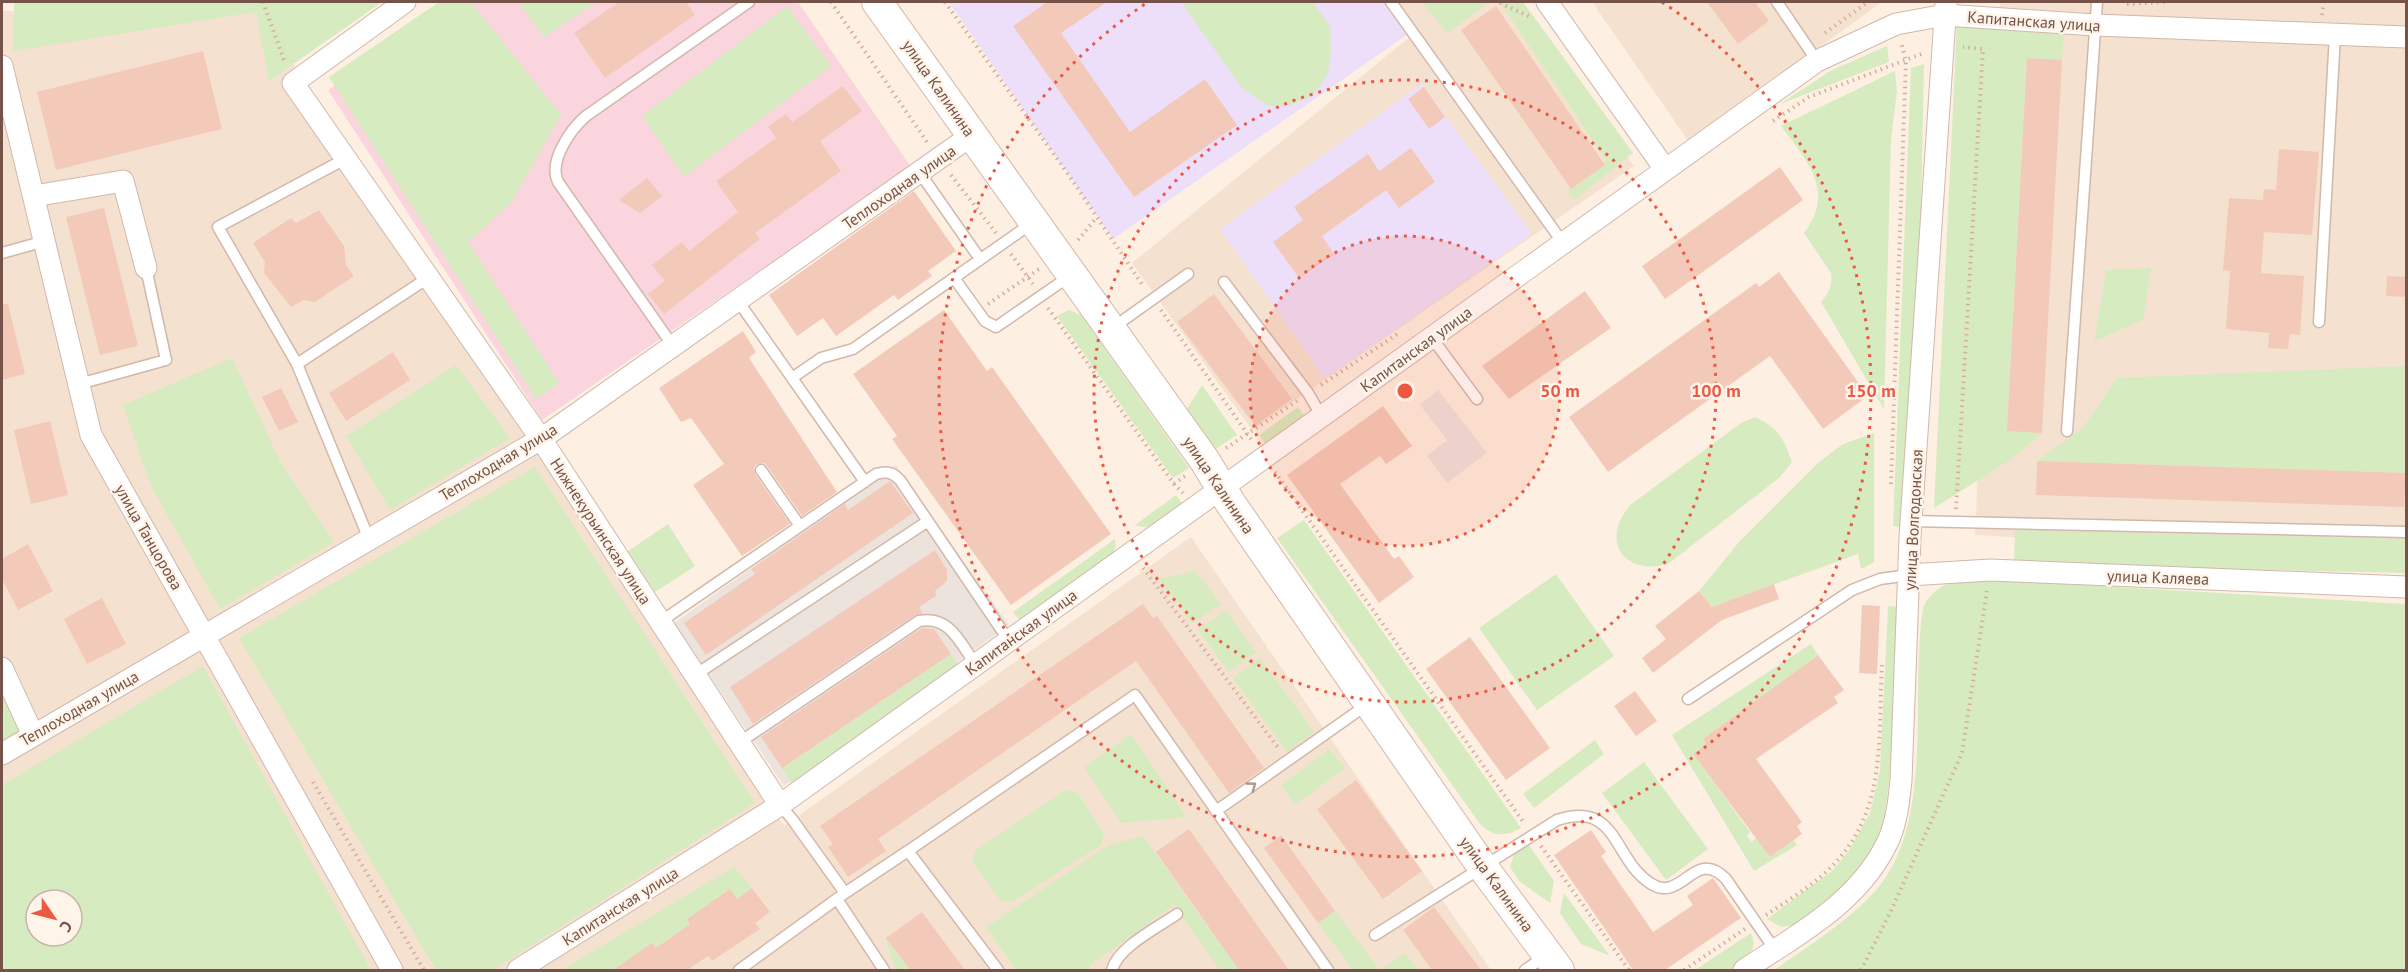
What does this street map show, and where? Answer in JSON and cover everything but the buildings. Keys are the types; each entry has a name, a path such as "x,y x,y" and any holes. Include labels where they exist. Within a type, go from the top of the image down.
{"main road":[{"name":"улица Калинина","path":"877,2 1205,461 1220,489 1482,866 1544,965"}],"street":[{"path":"293,83 405,2"},
{"path":"1547,2 1665,169"},
{"name":"Капитанская улица","path":"518,970 780,805 1220,489 1270,465 1322,417 1817,60 1896,24 1945,8 2096,11 2335,34 2406,37"},
{"name":"улица Волгодонская","path":"1744,970 1827,916 1850,895 1878,860 1890,837 1898,808 1912,521 1945,8"},
{"name":"улица Танцорова","path":"2,66 91,435 392,970"},
{"name":"Нижнекурьинская улица","path":"293,83 541,439 780,805"},
{"name":"Теплоходная улица","path":"2,754 541,439 972,135"},
{"path":"34,196 123,181 146,268"},
{"name":"улица Каляева","path":"1910,575 1990,570 2406,587"},
{"path":"2,668 33,735"}],"lane":[{"path":"673,346 558,182 555,169 574,128 586,116 748,2"},
{"path":"1391,2 1563,243"},
{"path":"1778,2 1817,60"},
{"path":"2067,431 2096,11"},
{"path":"2319,322 2335,34"},
{"path":"345,159 218,227 297,364 369,539"},
{"path":"920,173 980,259"},
{"path":"792,378 822,358 854,349 1034,222"},
{"path":"2,253 45,241"},
{"path":"79,384 166,360 146,268"},
{"path":"1111,330 1188,274"},
{"path":"954,278 985,321 996,327 1072,275"},
{"path":"297,364 428,278"},
{"path":"1224,282 1308,393 1322,417"},
{"path":"738,301 865,482"},
{"path":"1432,338 1477,399"},
{"path":"761,470 800,526"},
{"path":"660,622 865,482 886,471 893,474 928,521 1009,641"},
{"path":"695,675 928,521"},
{"path":"1912,521 2406,532"},
{"path":"1688,699 1852,590 1880,579 1910,575"},
{"path":"740,742 919,621 937,620 944,623 976,665"},
{"path":"739,970 841,896 1135,695 1328,970"},
{"path":"1216,811 1370,703"},
{"path":"780,805 792,819 841,896 884,970"},
{"path":"1375,935 1557,820 1578,815 1598,820 1607,828 1641,875 1650,883 1661,888 1670,888 1700,869 1714,869 1726,879 1775,950"},
{"path":"908,851 998,970"},
{"path":"1112,970 1115,961 1123,952 1177,914"}],"path":[{"path":"262,2 293,83"},
{"path":"831,2 939,160 1028,276 1041,298 1174,484 1196,506"},
{"path":"945,2 1629,970"},
{"path":"2096,11 2165,2"},
{"path":"1770,122 1809,97 1944,45 1983,48 1955,522"},
{"path":"1891,489 1906,61"},
{"path":"1075,243 1097,217"},
{"path":"978,311 1028,276"},
{"path":"1270,465 1285,466"},
{"path":"1266,479 1270,465"},
{"path":"1143,567 1287,760"},
{"path":"1861,970 1890,913 1962,753 1990,570"},
{"path":"1684,970 1820,877 1849,847 1868,814 1878,771 1883,656"},
{"path":"310,778 424,970"}],"shaded area":[{"path":"457,2 798,2 911,167 542,420 328,90"},
{"path":"949,2 1394,2 1414,30 1113,239"},
{"path":"1397,2 1520,2 1634,166 1252,430 1132,263 1417,31"},
{"path":"1592,2 1882,2 1689,142"},
{"path":"2000,2 2406,2 2406,560 1975,535"},
{"path":"2,11 256,12 314,94 784,826 1191,537 1491,970 2,970"},
{"path":"1422,84 1532,234 1325,379 1220,229"},
{"path":"1438,390 1487,453 1447,483 1427,456 1447,440 1420,405"},
{"path":"896,465 1009,625 784,786 674,623"}],"green space":[{"path":"14,2 382,2 269,81 256,12 13,51"},
{"path":"439,2 471,2 561,115 511,203 468,242 559,383 536,399 329,77"},
{"path":"518,2 597,2 544,37"},
{"path":"1181,2 1313,2 1330,26 1331,51 1328,74 1313,95 1289,106 1268,106 1242,88"},
{"path":"1422,2 1490,2 1447,33"},
{"path":"1500,2 1523,2 1633,153 1574,200 1567,192 1607,162"},
{"path":"787,6 831,66 684,177 642,116"},
{"path":"1957,22 2064,30 2062,60 2027,58 2007,430 2042,433 2010,460 1934,508"},
{"path":"1887,46 1889,62 1780,104 1832,70"},
{"path":"1924,64 1921,212 1904,527 1893,526 1911,68"},
{"path":"1895,71 1897,91 1891,139 1884,409 1821,302 1829,289 1831,273 1804,233 1813,218 1818,203 1818,190 1808,164 1781,126"},
{"path":"2151,268 2143,320 2094,341 2106,270"},
{"path":"1069,310 1081,315 1189,468 1173,478 1057,316"},
{"path":"232,358 281,463 334,542 220,609 151,486 123,405"},
{"path":"456,365 510,438 390,510 346,436"},
{"path":"2406,366 2406,473 2037,461 2082,429 2117,378"},
{"path":"1202,385 1237,435 1214,450 1187,409"},
{"path":"1298,407 1305,417 1266,445 1259,435"},
{"path":"1755,417 1775,430 1786,446 1792,462 1780,477 1668,564 1645,566 1627,559 1617,544 1617,533 1621,519 1630,505 1741,423"},
{"path":"1874,433 1874,562 1861,569 1858,554 1712,607 1699,591 1739,542 1819,462 1843,444"},
{"path":"535,467 755,803 493,970 436,970 239,638"},
{"path":"1176,495 1183,504 1166,517 1154,525 1141,527 1135,525"},
{"path":"1304,520 1521,828 1510,833 1499,834 1480,824 1277,538"},
{"path":"668,524 695,566 655,592 628,551"},
{"path":"2015,530 2406,539 2406,573 2014,564"},
{"path":"1115,539 1116,547 1111,557 1020,621 1013,612"},
{"path":"1195,571 1221,604 1192,623 1159,579"},
{"path":"1556,574 1614,656 1537,710 1479,628"},
{"path":"1964,578 2406,604 2406,970 1775,970 1858,909 1881,884 1897,855 1908,823 1914,788 1923,608 1930,596 1939,588"},
{"path":"1888,606 1900,607 1890,773 1884,823 1878,841 1850,885 1796,925 1781,927 1767,919 1833,870 1848,852 1870,813 1880,770"},
{"path":"1226,610 1256,652 1229,672 1198,630"},
{"path":"1811,644 1818,655 1703,739 1706,744 1693,754 1750,832 1747,836 1751,842 1757,838 1770,857 1794,840 1797,845 1754,871 1672,735"},
{"path":"951,654 961,670 795,788 782,768"},
{"path":"1260,658 1314,732 1287,752 1233,678"},
{"path":"203,666 371,970 2,970 2,785"},
{"path":"2,691 21,733 2,744"},
{"path":"1131,734 1187,817 1121,823 1084,767"},
{"path":"1595,740 1604,754 1534,808 1523,794"},
{"path":"1330,749 1345,768 1295,805 1281,785"},
{"path":"1644,762 1708,849 1666,880 1602,793"},
{"path":"1065,790 1078,793 1104,834 1101,845 1012,902 1001,901 973,863 975,851"},
{"path":"1143,836 1239,970 1220,970 1174,905 1089,966 1092,970 1016,970 986,927 1107,846"},
{"path":"1528,844 1554,881 1550,903 1519,881 1510,867 1514,854"},
{"path":"734,867 752,888 737,899 729,889 688,919 690,924 656,948 652,943 613,970 562,970"},
{"path":"1564,893 1610,956 1581,944 1560,913"},
{"path":"1335,911 1380,970 1353,970 1318,923"},
{"path":"1751,933 1752,951 1745,961 1735,968 1725,971 1695,970"},
{"path":"886,938 910,970 895,970"},
{"path":"1405,953 1418,970 1381,970"}]}
